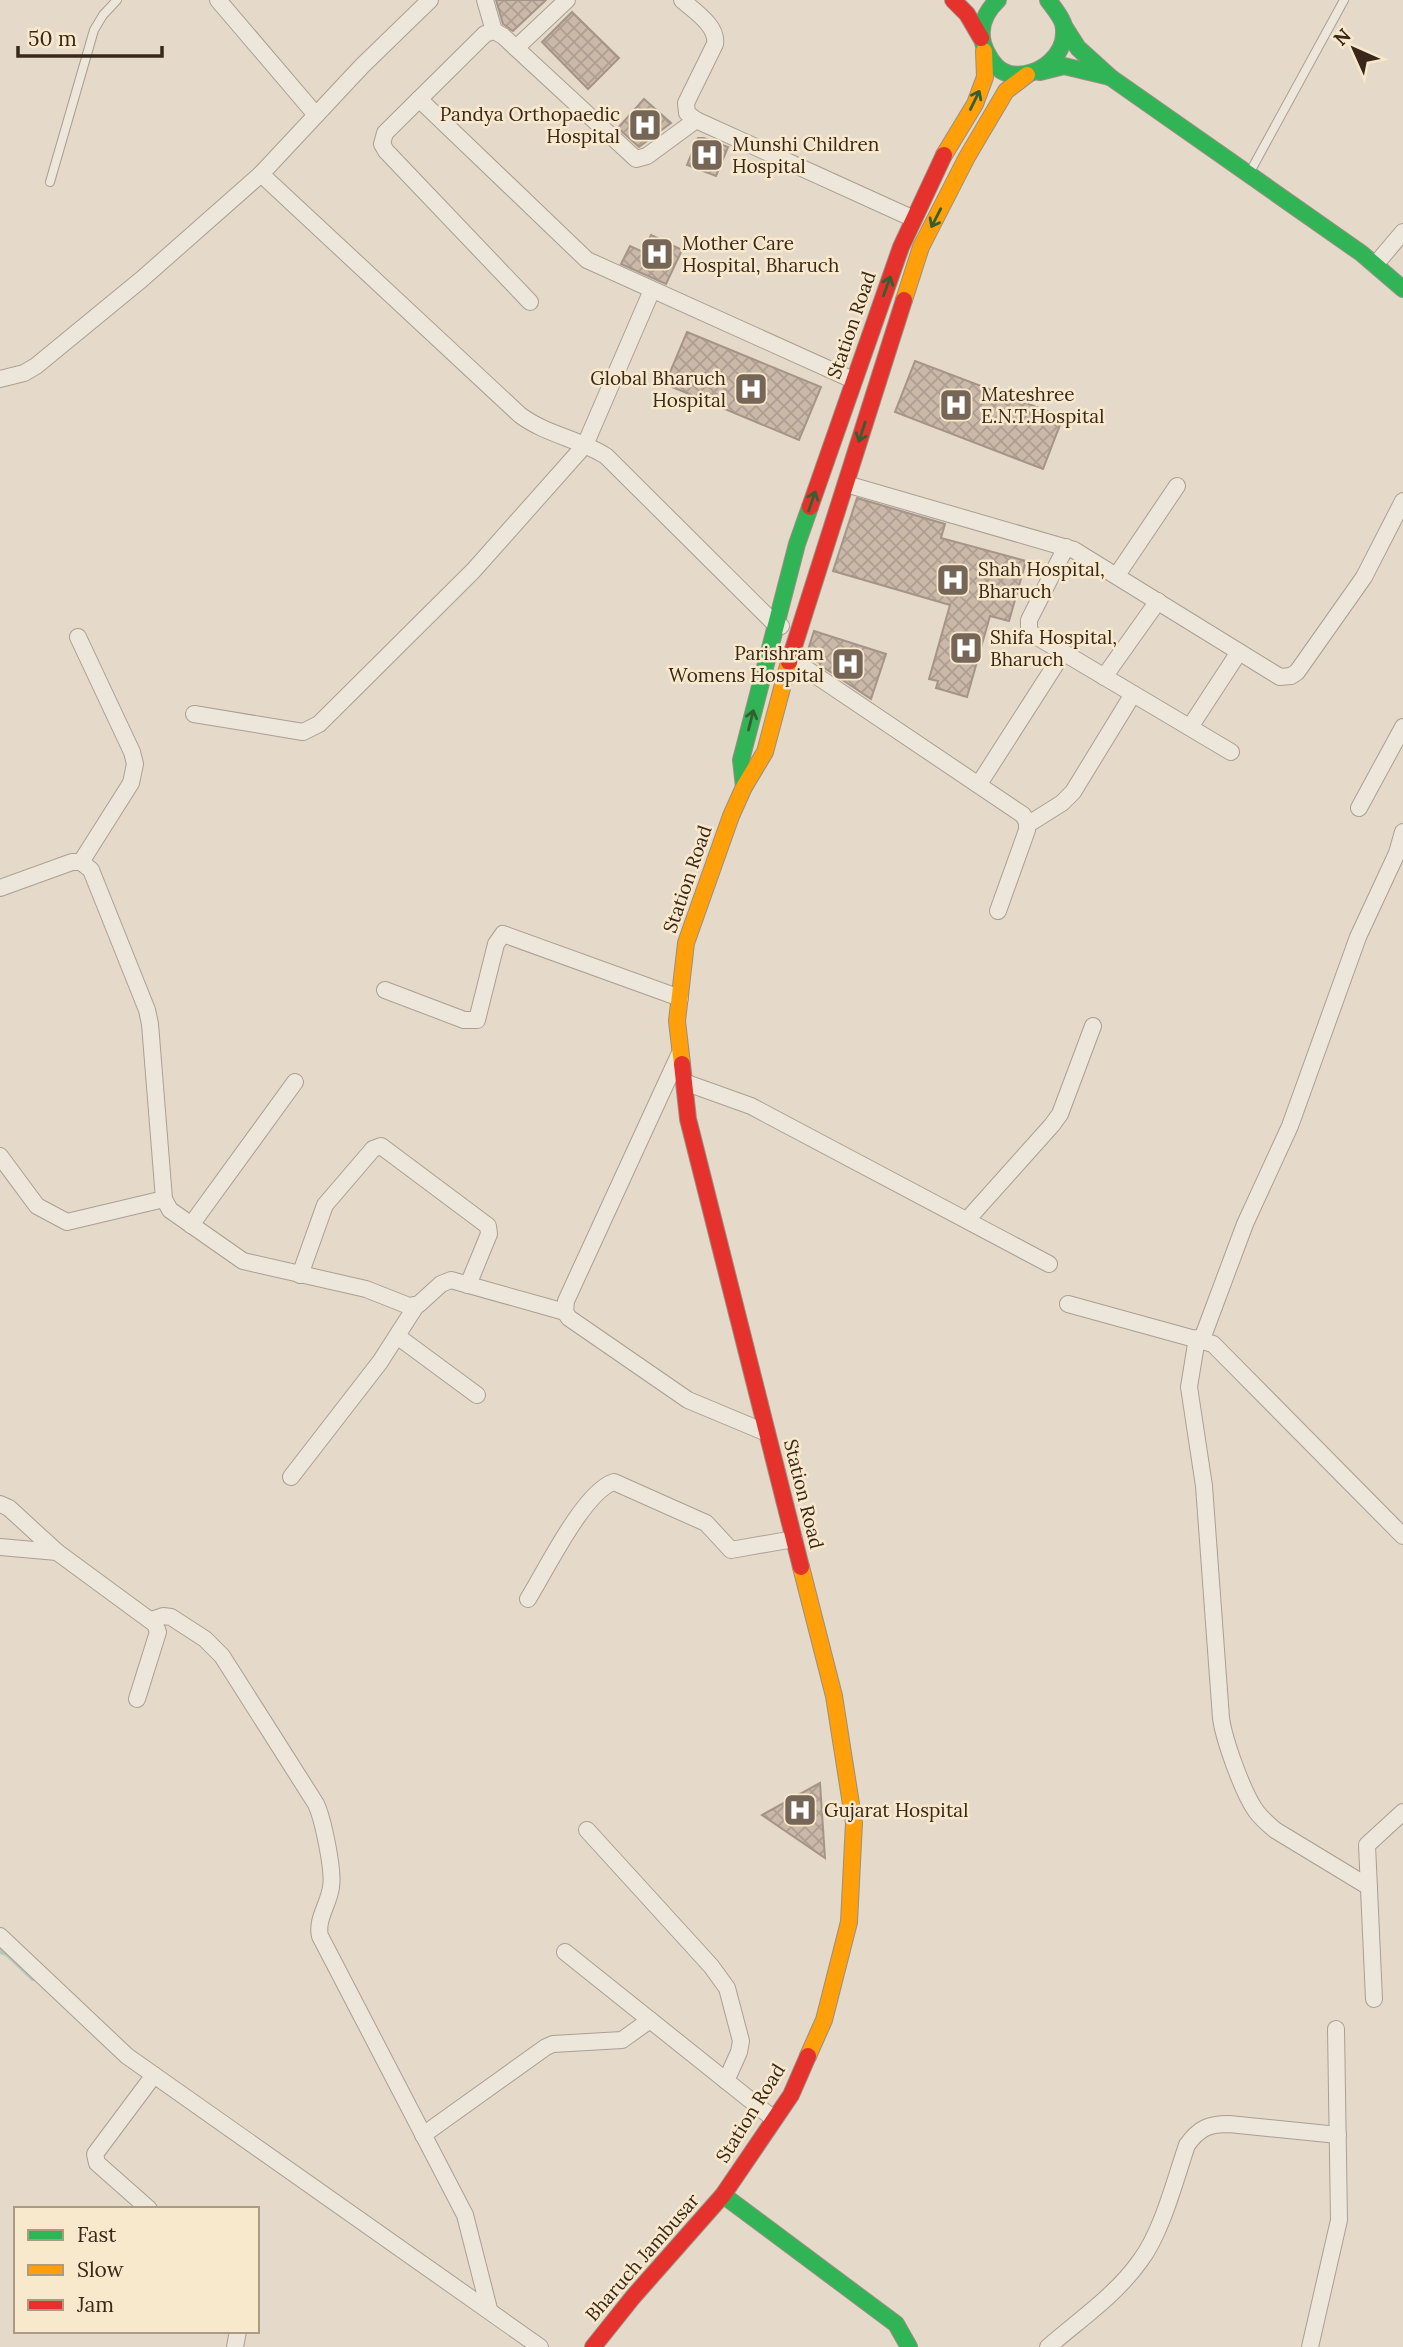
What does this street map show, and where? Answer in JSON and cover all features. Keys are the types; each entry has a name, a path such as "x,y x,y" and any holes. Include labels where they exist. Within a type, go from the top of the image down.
{"main road":[{"path":"953,0 967,14 991,62 1002,70 1014,75 1034,74 1064,66 1110,77"},
{"name":"Station Road","path":"744,787 741,760 797,544 901,247 949,144 975,104 985,77 982,24 986,12 998,0"},
{"path":"1058,9 1078,48 1110,77 1375,265 1403,289"},
{"name":"Station Road","path":"723,2195 791,2095 824,2020 849,1922 854,1824 834,1696 688,1119 677,1021 686,943 731,816 744,787 765,752 790,658 924,241 967,157 1006,91 1051,64 1060,54 1065,40 1058,9"},
{"path":"723,2195 896,2324 909,2346"},
{"name":"Bharuch Jambusar","path":"593,2347 723,2195"}],"street":[{"path":"218,0 316,114"},
{"path":"0,379 24,373 36,366 142,279 261,174 367,60 430,0"},
{"path":"485,0 494,31 516,48 636,159 647,156 696,120"},
{"path":"516,48 567,0"},
{"path":"682,0 711,27 716,37 686,103 687,113 696,120 914,219"},
{"path":"494,31 485,34 385,133 382,144 530,302"},
{"path":"419,99 582,257 853,380"},
{"path":"261,174 520,415 534,425 606,456 776,625 800,629"},
{"path":"1375,265 1403,232"},
{"path":"194,714 303,732 319,724 473,572 585,445 652,290"},
{"path":"846,484 1082,553 1280,677 1291,676 1297,672 1364,577 1403,501"},
{"path":"1117,575 1177,486"},
{"path":"1066,547 1029,620 1028,626 1032,635 1231,752"},
{"path":"1104,677 1158,601"},
{"path":"78,637 132,752 135,764 131,783 81,862"},
{"path":"1190,727 1240,652"},
{"path":"979,784 1063,653"},
{"path":"790,658 1017,810 1023,815 1027,825"},
{"path":"998,911 1027,825 1062,803 1073,792 1133,694"},
{"path":"1359,808 1403,727"},
{"path":"1369,1887 1265,1822 1250,1802 1224,1734 1204,1486 1189,1387 1197,1338 1290,1126 1358,937 1397,853 1403,832"},
{"path":"0,887 72,862 81,862 91,870 147,1010 164,1199 170,1210 243,1261 366,1289 409,1306 416,1306"},
{"path":"385,989 464,1020 477,1020 496,944 503,934 680,998"},
{"path":"967,1220 1060,1114 1093,1026"},
{"path":"681,1053 566,1301 565,1312 569,1318 688,1401 767,1433"},
{"path":"191,1225 295,1082"},
{"path":"684,1082 751,1106 1049,1264"},
{"path":"300,1275 325,1205 373,1149 381,1146 488,1226 489,1234 468,1285"},
{"path":"0,1156 37,1206 67,1222 164,1199"},
{"path":"291,1478 380,1362 416,1306 444,1282 452,1280 565,1312"},
{"path":"1068,1304 1197,1338 1217,1347 1403,1536"},
{"path":"397,1336 477,1395"},
{"path":"528,1599 574,1522 600,1489 614,1482 706,1523 731,1550 794,1539"},
{"path":"0,1504 9,1508 57,1552 151,1620 158,1628 136,1699"},
{"path":"0,1547 57,1552"},
{"path":"151,1620 163,1616 171,1617 215,1647 316,1804 322,1821 332,1880 331,1891 319,1924 320,1936 468,2225 489,2309"},
{"path":"1374,1999 1367,1845 1403,1812"},
{"path":"587,1830 711,1966 727,1988 741,2047 726,2081"},
{"path":"0,1936 127,2056 540,2347"},
{"path":"565,1952 774,2119"},
{"path":"424,2135 546,2047 553,2044 622,2040 650,2021"},
{"path":"1310,2347 1338,2228 1336,2029"},
{"path":"147,2207 97,2163 95,2154 154,2075"},
{"path":"1048,2347 1122,2283 1140,2261 1152,2241 1188,2145 1194,2134 1202,2128 1223,2124 1338,2135"}],"lane":[{"path":"50,182 94,30 117,0"},
{"path":"1248,174 1344,0"}],"building":[{"path":"496,0 546,0 513,31 503,24"},
{"path":"572,12 619,58 588,89 542,42"},
{"path":"644,99 671,123 639,147 618,128"},
{"path":"698,138 728,147 716,176 687,165"},
{"path":"651,235 682,250 666,284 621,264 630,246 643,252"},
{"path":"687,332 821,387 799,440 665,384"},
{"path":"915,361 1063,417 1043,469 895,412"},
{"path":"857,498 945,524 941,538 1026,561 1009,621 990,616 967,697 936,688 938,681 929,679 950,605 833,571"},
{"path":"814,631 886,654 871,699 806,656"},
{"path":"820,1783 825,1858 762,1815"}],"waterway":[{"path":"0,1951 7,1953 33,1978"}],"traffic: fast":[{"path":"998,0 985,18 982,39 991,60 999,69 1010,74 1042,68 1057,54 1064,34 1063,23 1048,0"},
{"path":"1040,72 1064,66 1110,77 1078,48 1064,26"},
{"path":"1110,77 1361,253 1403,289"},
{"path":"744,787 741,760 797,544 810,507"},
{"path":"723,2195 896,2324 909,2347"}],"traffic: slow":[{"path":"944,155 975,104 985,77 984,51"},
{"path":"904,300 921,247 967,157 1006,91 1027,75"},
{"path":"682,1064 677,1021 686,943 731,816 744,787 765,752 789,662"},
{"path":"801,1567 834,1696 854,1823 849,1922 824,2020 808,2056"}],"traffic: jam":[{"path":"953,0 967,14 981,38"},
{"path":"810,507 901,247 944,155"},
{"path":"789,662 904,300"},
{"path":"682,1064 688,1119 801,1567"},
{"path":"593,2347 723,2195 791,2095 808,2056"}],"place":[{"name":"Pandya Orthopaedic Hospital","path":"645,125"},
{"name":"Munshi Children Hospital","path":"707,155"},
{"name":"Mother Care Hospital, Bharuch","path":"657,254"},
{"name":"Global Bharuch Hospital","path":"751,389"},
{"name":"Mateshree E.N.T.Hospital","path":"956,405"},
{"name":"Shah Hospital, Bharuch","path":"953,580"},
{"name":"Shifa Hospital, Bharuch","path":"966,648"},
{"name":"Parishram Womens Hospital","path":"848,664"},
{"name":"Gujarat Hospital","path":"800,1810"}]}
